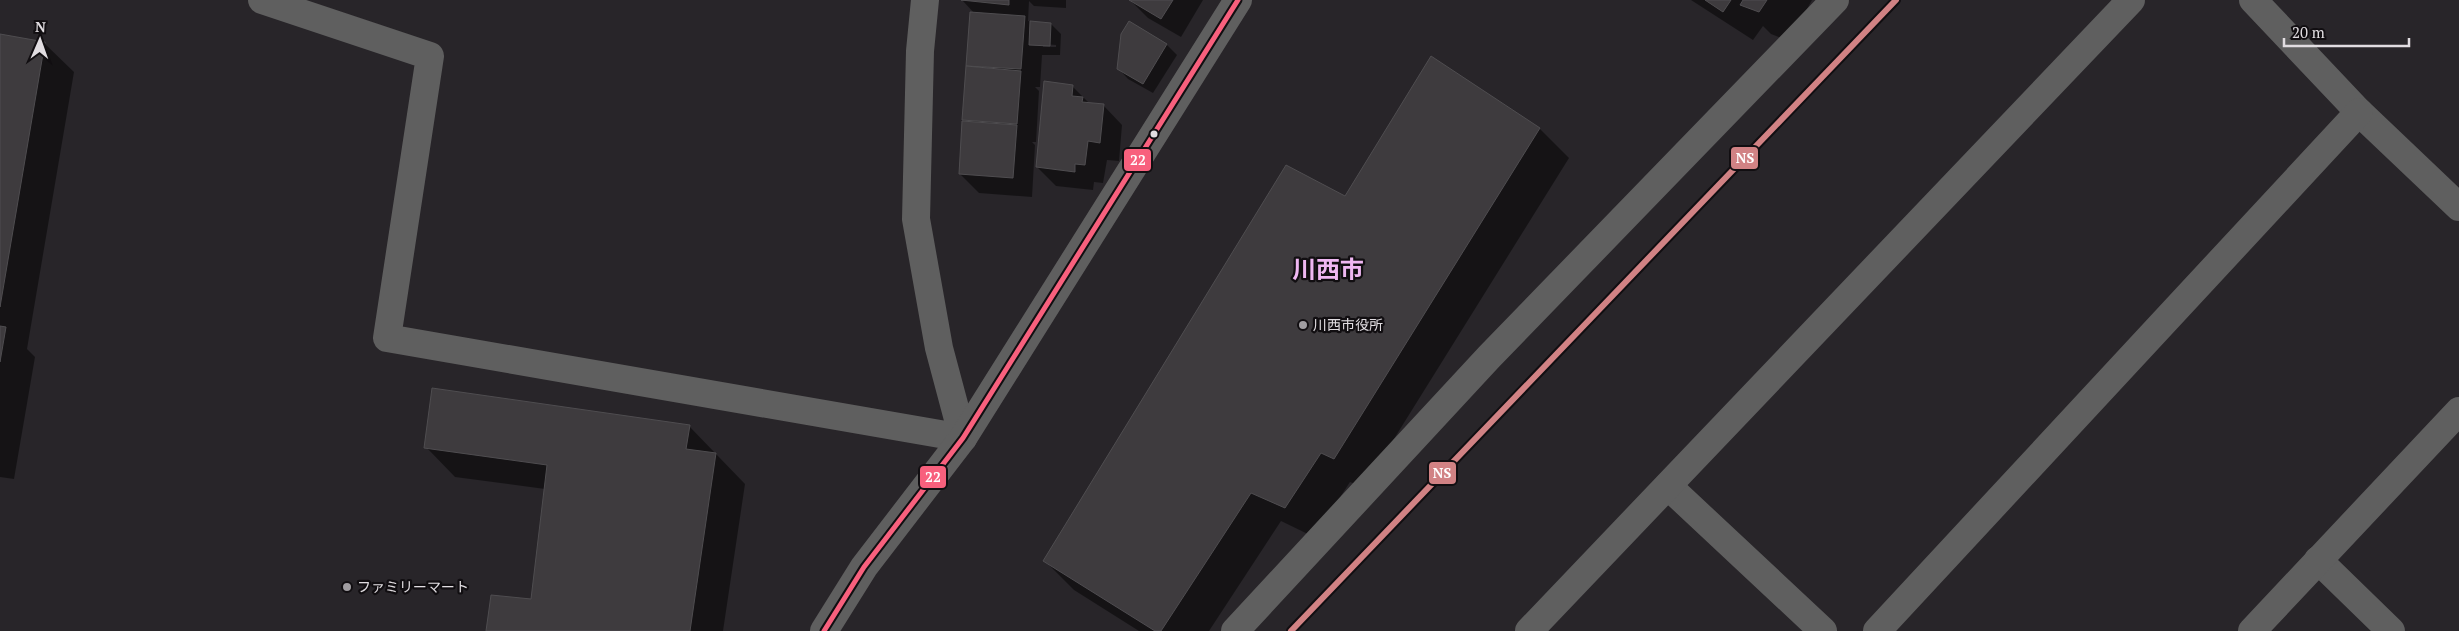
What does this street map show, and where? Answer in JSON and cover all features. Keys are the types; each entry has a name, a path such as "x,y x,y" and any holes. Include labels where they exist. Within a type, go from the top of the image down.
{"street":[{"path":"262,0 430,56 387,338 963,438"},
{"path":"925,0 920,51 916,219 939,348 963,438"},
{"path":"824,631 864,567 963,438 1238,0"},
{"path":"1235,631 1489,357 1835,0"},
{"path":"1529,631 2131,0"},
{"path":"2253,0 2359,112 2459,207"},
{"path":"1877,631 2359,112"},
{"path":"2252,631 2459,411"},
{"path":"1668,486 1823,631"},
{"path":"2318,560 2391,631"}],"building":[{"path":"961,0 1009,0 1009,5"},
{"path":"1129,0 1173,0 1161,19"},
{"path":"1705,0 1731,0 1723,12"},
{"path":"1743,0 1767,0 1759,12 1740,5"},
{"path":"970,12 1025,16 1021,69 966,66"},
{"path":"1030,21 1051,23 1050,46 1029,45"},
{"path":"1129,21 1167,44 1143,84 1117,69 1121,34"},
{"path":"0,34 45,42 0,307"},
{"name":"川西市役所","path":"1431,56 1540,128 1334,459 1321,453 1285,508 1251,493 1161,631 1155,631 1043,561 1286,165 1345,196"},
{"path":"966,66 1021,71 1017,124 962,120"},
{"path":"1044,81 1073,85 1072,96 1083,97 1082,102 1104,104 1100,143 1088,141 1085,165 1075,164 1075,172 1036,167"},
{"path":"962,121 1017,125 1013,178 959,174"},
{"path":"0,326 6,327 0,362"},
{"path":"432,388 690,425 686,449 716,453 690,631 486,631 491,595 531,599 547,465 424,448"}],"transit line":[{"name":"22","path":"824,631 864,567 963,438 1238,0"},
{"name":"NS","path":"1291,631 1896,0"}],"place":[{"name":"川西市役所","path":"1303,325"},
{"name":"ファミリーマート","path":"347,587"}],"district":[{"name":"川西市","path":"1328,270"}]}
